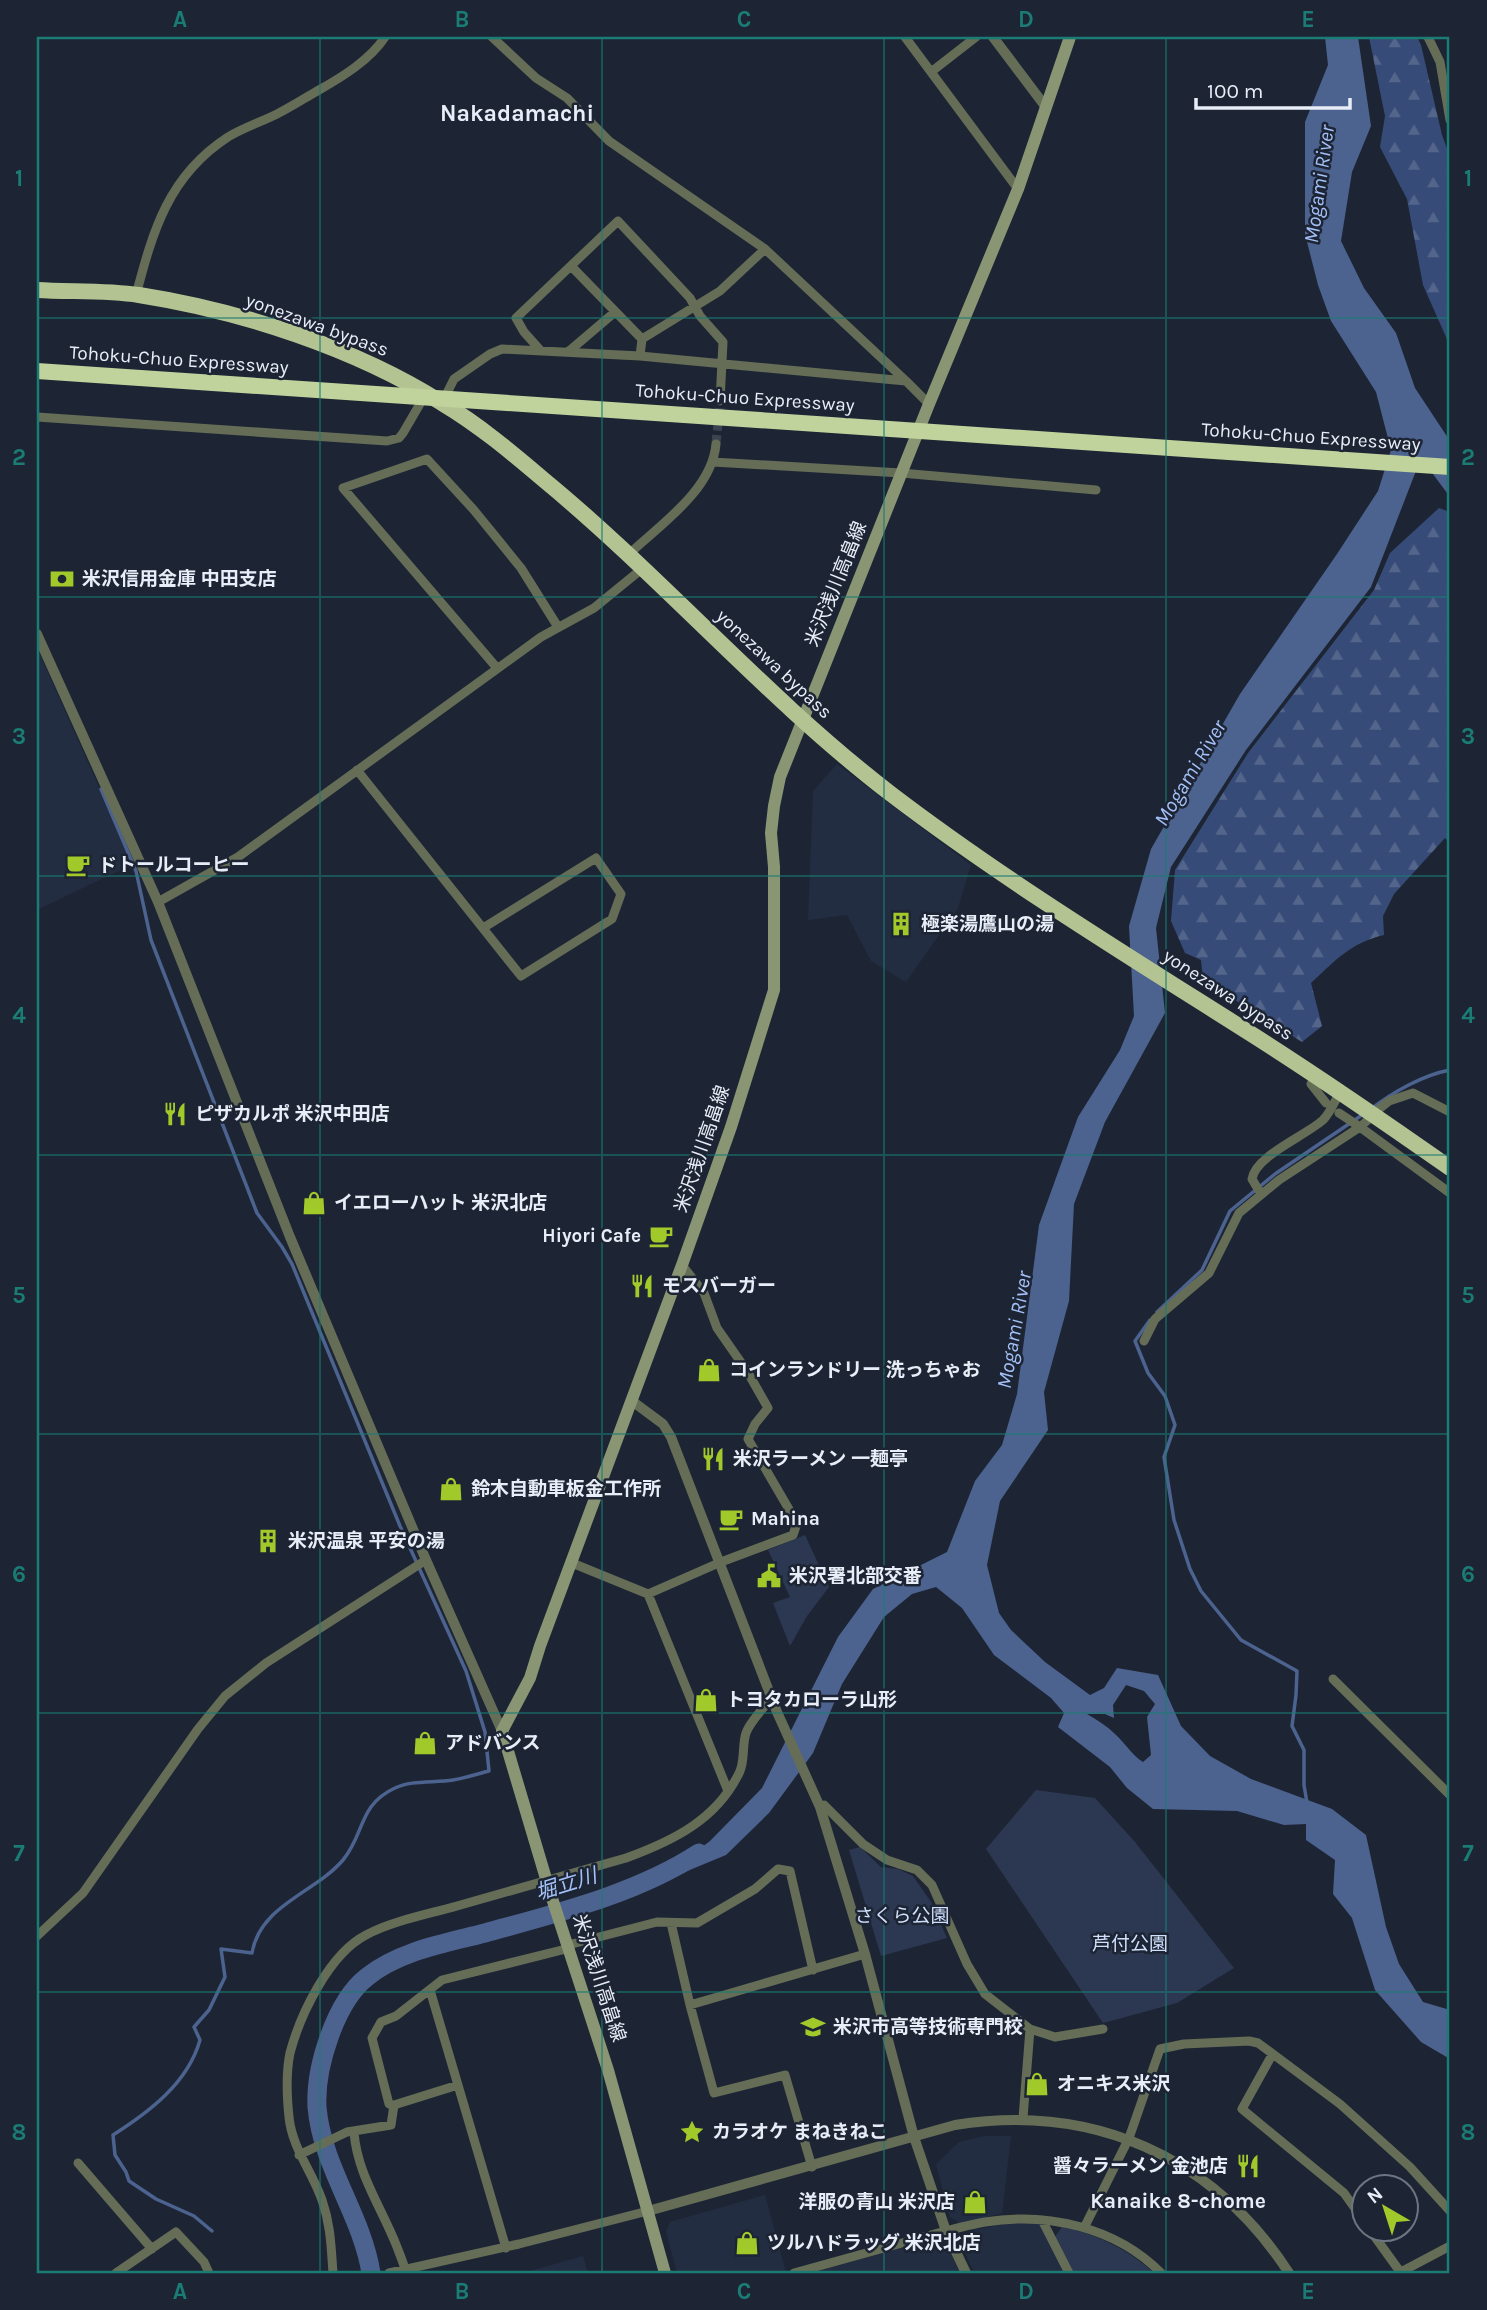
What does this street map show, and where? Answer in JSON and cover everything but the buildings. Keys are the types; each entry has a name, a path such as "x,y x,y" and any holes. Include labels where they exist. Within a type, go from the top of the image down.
{"highway":[{"name":"yonezawa bypass","path":"37,290 136,295 223,313 277,329 376,367 442,402 497,440 585,513 802,720 893,795 993,870 1346,1096 1450,1168"},
{"name":"Tohoku-Chuo Expressway","path":"37,372 387,400"},
{"name":"Tohoku-Chuo Expressway","path":"37,381 387,400 1221,456 1450,467"},
{"name":"Tohoku-Chuo Expressway","path":"1221,456 1450,476"}],"main road":[{"name":"米沢浅川高畠線","path":"665,2273 608,2070 548,1886 502,1731 530,1678 682,1265 731,1127 774,990 772,819 780,777 901,472 1018,189 1070,37"}],"street":[{"path":"136,295 152,236 165,205 181,181 200,160 228,138 280,113 359,64 385,37"},
{"path":"492,37 536,78 567,98 609,141 765,249 929,404"},
{"path":"905,37 1018,189"},
{"path":"931,72 976,37"},
{"path":"993,37 1045,106"},
{"path":"1428,37 1440,62 1450,120"},
{"path":"541,351 516,318 618,221 690,298 694,307 723,342 720,401"},
{"path":"642,339 720,291 765,249"},
{"path":"571,266 642,339"},
{"path":"568,352 615,312"},
{"path":"640,356 642,339"},
{"path":"442,402 454,379 497,350 640,356 906,381"},
{"path":"37,417 387,441 399,438 426,393"},
{"path":"629,554 696,491 713,462 716,444"},
{"path":"497,668 343,488 426,459 473,509 521,568 558,627"},
{"path":"713,462 901,472 1096,490"},
{"path":"158,902 238,857 497,668 558,627 594,608 643,568"},
{"path":"37,634 158,902 290,1237 426,1560 502,1731"},
{"path":"357,770 521,976 612,919 621,894 596,858 483,928"},
{"path":"1310,1074 1311,1084 1326,1103"},
{"path":"1144,1341 1155,1319 1209,1273 1234,1218 1258,1190 1358,1126 1378,1117 1390,1101 1413,1093 1450,1112"},
{"path":"1258,1190 1252,1179 1253,1171 1269,1155 1325,1119 1346,1096"},
{"path":"1341,1114 1450,1194"},
{"path":"648,1594 721,1562 793,1535 797,1522 748,1439 755,1424 768,1408 747,1371 717,1328 704,1293 682,1265"},
{"path":"632,1401 663,1424 671,1437 777,1712 820,1807 865,1954 914,2137 946,2231 966,2273"},
{"path":"37,1936 83,1893 198,1729 225,1696 266,1663 426,1560"},
{"path":"572,1563 648,1594 728,1791"},
{"path":"1333,1679 1450,1796"},
{"path":"334,2273 332,2236 321,2198 299,2155 289,2117 289,2056 312,1996 341,1956 365,1935 548,1886 657,1847 679,1836 702,1821 728,1791 742,1768 746,1732 772,1697"},
{"path":"820,1807 824,1805 863,1844 887,1860 917,1870 932,1885 967,1964 985,1994 1030,2029 1055,2037 1103,2029"},
{"path":"458,2085 394,2105 389,2104 372,2038 381,2022 396,2016 442,1980 657,1922 697,1923 755,1889 778,1869 790,1871 813,1970"},
{"path":"671,1923 714,2094 785,2076 812,2167"},
{"path":"690,2005 865,1954"},
{"path":"430,1990 506,2248"},
{"path":"1023,2118 1030,2029"},
{"path":"1085,2226 1129,2138 1160,2049 1248,2041 1258,2043 1340,2105 1410,2167 1450,2211"},
{"path":"1272,2055 1242,2109 1344,2193 1350,2201"},
{"path":"299,2155 350,2132 391,2125 394,2105"},
{"path":"389,2273 506,2248 648,2211 956,2125 1023,2118 1067,2123 1129,2138 1182,2165 1203,2180 1253,2226 1289,2273"},
{"path":"350,2132 366,2182 387,2220 405,2271"},
{"path":"78,2163 152,2249"},
{"path":"794,2273 946,2231 1008,2219 1085,2226 1138,2252 1161,2273"},
{"path":"1042,2220 1069,2273"},
{"path":"116,2273 176,2232 205,2262 209,2273"},
{"path":"1380,2244 1400,2273 1450,2246"}],"shaded area":[{"path":"37,648 133,864 37,910"},
{"path":"837,764 971,865 958,908 906,982 871,961 847,915 808,920 813,791"},
{"path":"984,2136 1011,2136 1002,2213 961,2224 950,2217 936,2164 959,2142"},
{"name":"ツルハドラッグ 米沢北店","path":"765,2195 786,2272 677,2273 666,2231 670,2222"},
{"path":"1009,2223 1042,2224 1066,2273 974,2273 961,2244 969,2231"},
{"path":"937,2238 945,2243 960,2273 812,2273"},
{"path":"583,2256 588,2273 523,2273"}],"green space":[{"path":"1369,37 1417,37 1421,45 1442,135 1450,157 1450,346 1423,285 1407,199 1380,147 1385,116"},
{"path":"1439,508 1447,511 1450,524 1450,843 1445,838 1394,894 1383,916 1384,935 1353,948 1311,983 1322,1026 1302,1042 1203,980 1201,960 1185,953 1171,921 1175,870 1248,753 1374,590 1390,553"},
{"path":"805,1535 829,1587 807,1616 790,1646 773,1603 790,1597 768,1550"},
{"name":"芦付公園","path":"1036,1790 1095,1798 1135,1842 1234,1968 1177,2003 1103,2023 986,1849"},
{"name":"さくら公園","path":"860,1847 881,1867 898,1869 913,1876 931,1902 947,1938 881,1956 849,1850"},
{"path":"1062,2227 1111,2244 1154,2273 1073,2273 1054,2238"}],"water":[{"name":"Mogami River","path":"1325,37 1358,37 1371,126 1352,172 1341,241 1364,288 1396,333 1415,388 1450,441 1450,497 1421,458 1371,587 1246,750 1171,867 1156,928 1165,1013 1105,1122 1074,1204 1069,1301 1044,1392 1048,1430 1000,1501 987,1565 999,1613 1011,1630 1045,1662 1090,1695 1104,1688 1117,1668 1158,1675 1181,1726 1210,1756 1251,1779 1332,1809 1366,1835 1386,1927 1399,1964 1423,2002 1450,2010 1450,2059 1421,2042 1375,1990 1352,1918 1333,1894 1335,1860 1306,1840 1306,1824 1284,1825 1237,1811 1153,1809 1127,1788 1110,1767 1058,1727 1064,1713 1051,1698 994,1655 962,1608 936,1587 912,1594 884,1617 842,1684 813,1753 769,1813 726,1855 651,1886 710,1841 762,1788 838,1637 873,1589 947,1552 975,1481 1002,1445 1017,1394 1039,1225 1078,1117 1120,1050 1134,1016 1129,926 1151,849 1240,694 1378,491 1391,450 1376,392 1331,321 1318,285 1305,234 1305,122 1328,65","holes":["1126,1685 1144,1691 1155,1704 1147,1717 1151,1755 1143,1762 1112,1731 1087,1714 1105,1714 1114,1718 1113,1705"]}],"waterway":[{"path":"101,789 136,871 151,940 257,1213 292,1264 400,1526 466,1671 485,1732 489,1771 453,1780 408,1784 383,1795 368,1811 343,1860 331,1872 277,1911 257,1937 252,1953 221,1949 225,1977 209,2010 194,2027 200,2040 186,2070 166,2095 113,2135 115,2155 129,2181 156,2199 194,2216 212,2231"},
{"path":"1371,1109 1409,1085 1450,1070"},
{"path":"1157,1312 1202,1270 1230,1211 1275,1174 1365,1113"},
{"path":"1150,1320 1135,1341 1148,1373 1165,1396 1175,1425 1164,1457 1174,1520 1190,1569 1201,1591 1241,1640 1297,1671 1292,1726 1304,1750 1307,1803"},
{"name":"堀立川","path":"371,2273 359,2231 326,2150 317,2107 319,2074 324,2055 345,2002 367,1977 408,1954 595,1901 649,1880 699,1853"}],"tunnel":[{"path":"716,444 720,401"}],"place":[{"name":"米沢信用金庫 中田支店","path":"62,579"},
{"name":"ドトールコーヒー","path":"78,865"},
{"name":"極楽湯鷹山の湯","path":"901,924"},
{"name":"ピザカルポ 米沢中田店","path":"175,1114"},
{"name":"イエローハット 米沢北店","path":"314,1203"},
{"name":"Hiyori Cafe","path":"661,1236"},
{"name":"モスバーガー","path":"642,1286"},
{"name":"コインランドリー 洗っちゃお","path":"709,1370"},
{"name":"米沢ラーメン 一麺亭","path":"713,1459"},
{"name":"鈴木自動車板金工作所","path":"451,1489"},
{"name":"Mahina","path":"731,1519"},
{"name":"米沢温泉 平安の湯","path":"268,1541"},
{"name":"米沢署北部交番","path":"769,1576"},
{"name":"トヨタカローラ山形","path":"706,1700"},
{"name":"アドバンス","path":"425,1743"},
{"name":"米沢市高等技術専門校","path":"813,2027"},
{"name":"オニキス米沢","path":"1037,2084"},
{"name":"カラオケ まねきねこ","path":"692,2132"},
{"name":"醤々ラーメン 金池店","path":"1248,2166"},
{"name":"洋服の青山 米沢店","path":"975,2202"},
{"name":"ツルハドラッグ 米沢北店","path":"747,2243"}],"district":[{"name":"Nakadamachi","path":"517,113"},
{"name":"Kanaike 8-chome","path":"1178,2201"}]}
